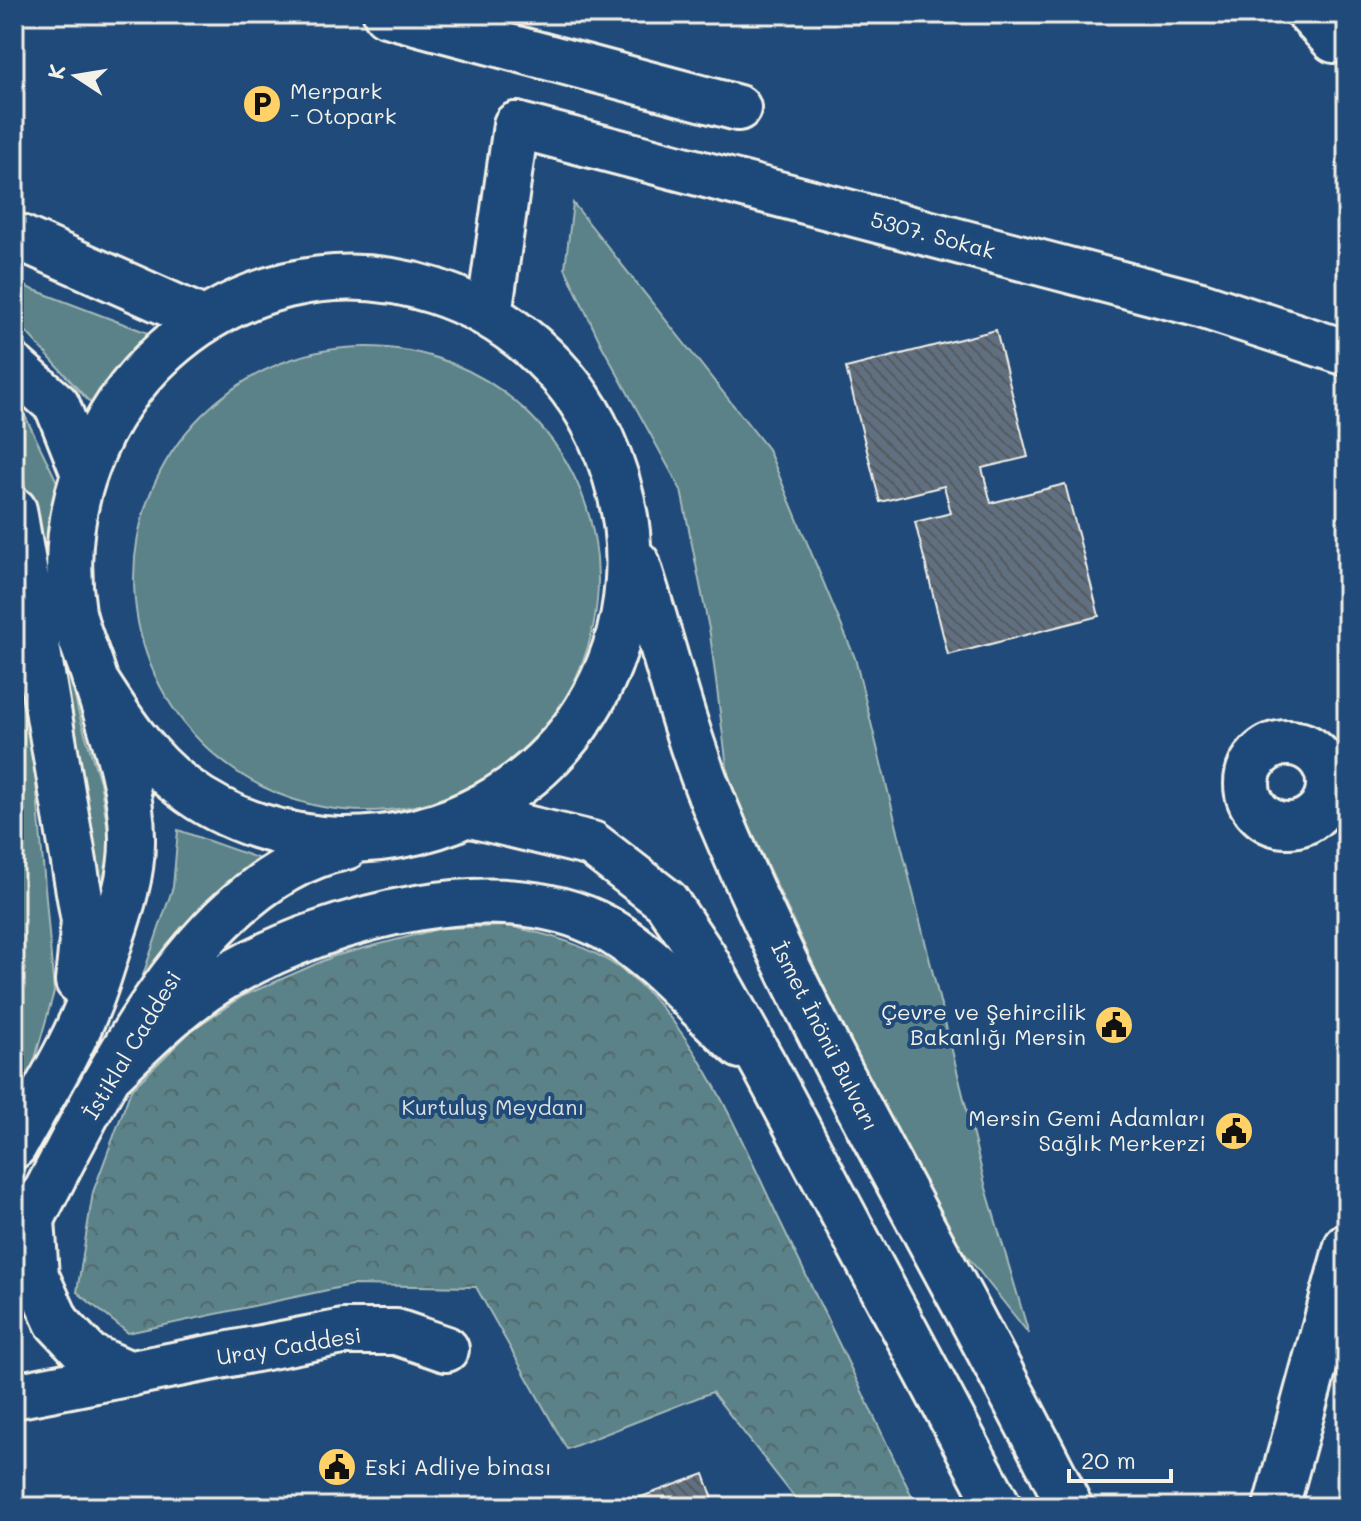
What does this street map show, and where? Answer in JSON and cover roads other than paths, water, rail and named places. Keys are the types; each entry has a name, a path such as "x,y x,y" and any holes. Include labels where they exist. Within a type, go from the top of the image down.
{"main road":[{"path":"386,14 738,108"},
{"name":"5307. Sokak","path":"489,315 516,125 1201,305 1346,351"},
{"path":"14,235 203,319"},
{"path":"19,1121 88,1007 125,898 133,841 121,768 74,614 69,542 83,471 111,412 143,370 203,319 263,291 329,279 396,282 459,300 489,315 545,357 589,411 618,475 630,544 626,610 600,685 573,731 527,779 471,815 426,831 380,840 311,840 244,822 196,795 134,741 97,683"},
{"path":"14,367 57,405 83,471"},
{"path":"14,510 84,921 73,1035"},
{"name":"İsmet İnönü Bulvarı","path":"630,544 664,645 682,718 713,801 812,1015 1070,1507"},
{"path":"471,815 592,844 666,901 703,956 765,1067 999,1507"},
{"name":"İstiklal Caddesi","path":"23,1237 113,1071 175,970 230,912 279,872 318,852 380,840"},
{"path":"113,1071 176,1010 231,974 326,932 438,903 510,900 566,911 612,932 655,963 696,1006 765,1067"},
{"path":"23,1237 36,1276 57,1322 89,1356 130,1374"},
{"path":"1276,1507 1347,1246"},
{"name":"Uray Caddesi","path":"14,1396 343,1332 396,1332 446,1349"}],"place":[{"name":"Merpark - Otopark","path":"262,104"},
{"name":"Çevre ve Şehircilik Bakanlığı Mersin","path":"1114,1025"},
{"name":"Mersin Gemi Adamları Sağlık Merkerzi","path":"1234,1131"},
{"name":"Eski Adliye binası","path":"337,1467"}],"park label":[{"name":"Kurtuluş Meydanı","path":"493,1107"}]}
